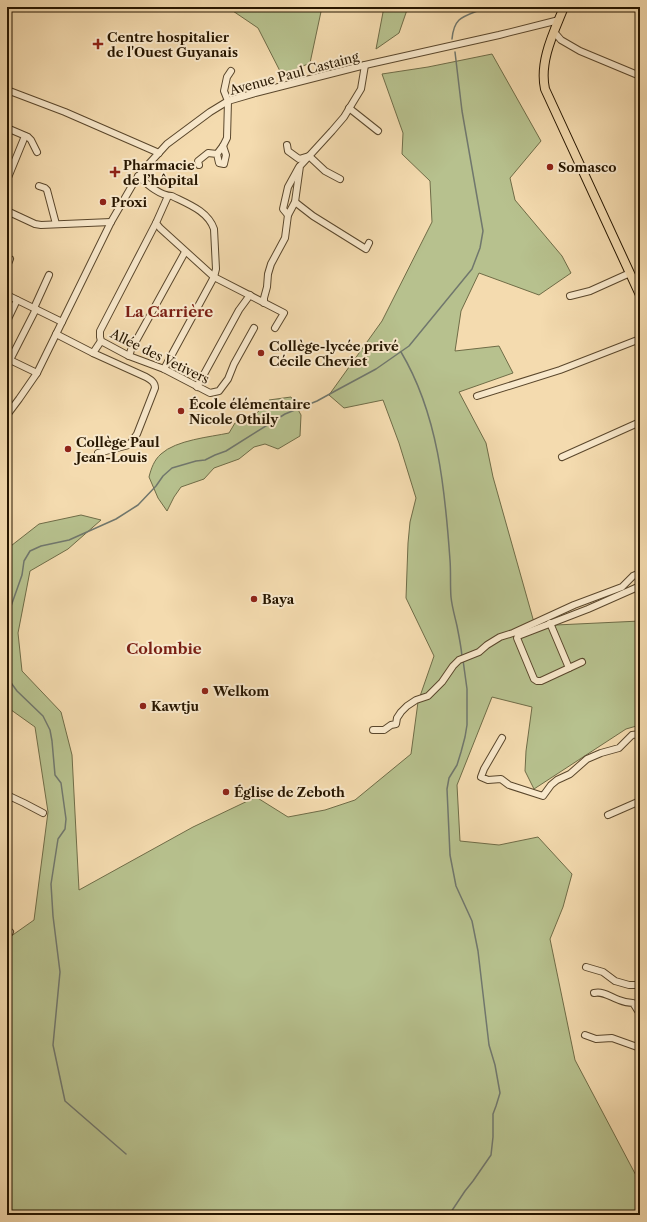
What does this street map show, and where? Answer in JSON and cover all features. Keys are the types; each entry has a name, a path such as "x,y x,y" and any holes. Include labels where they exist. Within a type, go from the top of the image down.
{"main road":[{"path":"564,7 544,64 543,75 545,88 640,295"}],"street":[{"name":"Avenue Paul Castaing","path":"7,415 37,373 111,222 138,176 167,144 191,125 228,101 255,93 365,65 559,20"},
{"path":"554,32 561,40 576,49 640,76"},
{"path":"288,215 283,209 288,187 300,166 332,131 349,108 360,90 365,65"},
{"path":"224,146 226,155 224,164 218,163 218,154 224,146 227,138 228,101 224,91 227,77 231,71"},
{"path":"7,90 65,112 159,153"},
{"path":"349,108 378,131"},
{"path":"327,126 332,131"},
{"path":"7,128 31,140 37,152"},
{"path":"7,180 25,136"},
{"path":"288,145 288,151 299,160 309,156"},
{"path":"199,166 198,161 208,153 218,154"},
{"path":"309,156 325,171 340,180"},
{"path":"264,303 271,264 286,235 288,215 295,202 300,166"},
{"path":"138,176 162,194 172,196 201,211 213,225 214,229 216,269 214,277 164,369"},
{"path":"39,186 47,190 56,224"},
{"name":"Allée des Vetivers","path":"168,196 156,223 100,331 101,341 129,356 164,369 210,394 219,391 228,379 234,364 254,328"},
{"path":"295,202 313,216 366,249 369,244"},
{"path":"7,211 37,225 111,222"},
{"path":"156,223 185,252 214,277 284,313 275,328"},
{"path":"129,356 185,252"},
{"path":"7,266 10,259"},
{"path":"570,296 590,291 630,273"},
{"path":"37,373 9,359 35,308 49,275"},
{"path":"7,295 62,322"},
{"path":"197,387 239,310 250,295"},
{"path":"7,321 17,300"},
{"path":"56,334 92,353 152,380 154,383 155,388 137,434 129,444 98,453"},
{"path":"477,396 554,372 640,339"},
{"path":"92,353 101,341"},
{"path":"562,457 640,422"},
{"path":"373,730 384,730 391,725 396,724 397,718 404,709 416,700 428,696 442,682 459,660 479,652 500,637 513,633 574,605 622,587 633,576 640,573"},
{"path":"582,662 541,681 537,681 534,679 517,638 518,636 588,609 640,586"},
{"path":"550,623 569,668"},
{"path":"502,738 481,777 488,780 501,779 509,785 543,796 551,785 557,780 570,774 586,758 619,748 632,735 640,734"},
{"path":"7,795 43,813"},
{"path":"608,815 640,801"},
{"path":"586,967 603,972 615,981 629,985 640,985"},
{"path":"594,993 604,993 621,1001 633,1003 640,1011"},
{"path":"585,1035 596,1039 612,1038 640,1048"}],"green space":[{"path":"227,7 322,7 310,63 282,75 258,28"},
{"path":"384,7 408,7 399,33 376,49"},
{"path":"492,54 541,141 510,178 515,200 562,256 571,273 539,295 479,273 461,311 455,351 499,346 513,373 459,392 486,443 493,477 535,626 640,621 640,725 626,729 534,789 525,771 532,707 492,697 457,785 460,841 499,845 538,837 572,874 563,907 550,939 575,1060 640,1183 640,1215 7,1215 7,939 34,920 48,812 35,727 7,707 7,549 39,524 81,515 101,520 68,549 30,571 18,633 22,671 61,712 72,755 79,890 193,827 256,797 288,817 325,810 355,800 411,754 418,702 434,656 406,598 410,522 416,498 399,443 383,400 344,408 329,395 382,321 432,222 430,181 402,154 403,133 382,74 428,67"},
{"path":"291,397 301,415 300,436 278,449 265,444 254,447 239,459 214,468 204,479 181,487 167,511 158,498 149,477 155,462 161,454 167,449 184,442 229,433 235,423 256,414 269,400"}],"waterway":[{"path":"452,39 457,22 460,19 480,10 481,7"},
{"path":"7,635 10,609 22,575 24,561 30,551 41,546 69,540 116,519 138,505 156,486 163,476 172,468 205,460 226,451 285,414 317,401 376,369 409,346 472,269 480,248 483,231 462,111 455,52"},
{"path":"401,352 414,376 424,401 438,453 448,533 451,597 462,656"},
{"path":"449,1215 491,1155 493,1114 500,1093 495,1065 489,1045 478,951 472,921 456,886 450,855 447,789 449,778 457,765 467,725 467,689 463,660"},
{"path":"7,671 9,680 17,691 43,716 50,730 55,775 61,783 66,819 65,829 58,839 51,884 53,916 60,972 53,1045 65,1101 126,1154"}],"place":[{"name":"Centre hospitalier de l'Ouest Guyanais","path":"98,44"},
{"name":"Somasco","path":"550,167"},
{"name":"Pharmacie de l’hôpital","path":"115,172"},
{"name":"Proxi","path":"103,202"},
{"name":"Collège-lycée privé Cécile Cheviet","path":"261,353"},
{"name":"École élémentaire Nicole Othily","path":"181,411"},
{"name":"Collège Paul Jean-Louis","path":"68,449"},
{"name":"Baya","path":"254,599"},
{"name":"Welkom","path":"205,691"},
{"name":"Kawtju","path":"143,706"},
{"name":"Église de Zeboth","path":"226,792"}],"district":[{"name":"La Carrière","path":"169,312"},
{"name":"Colombie","path":"164,649"}]}
